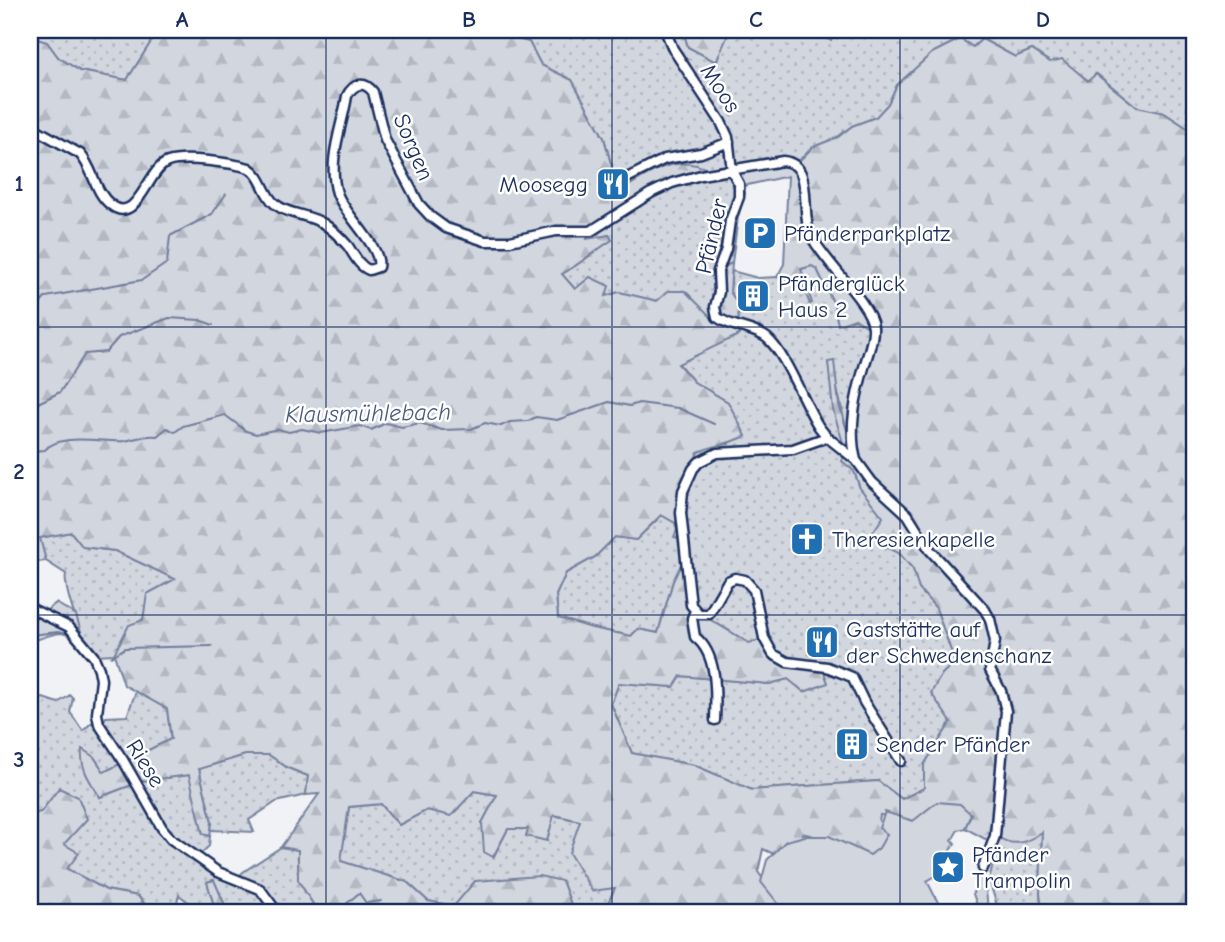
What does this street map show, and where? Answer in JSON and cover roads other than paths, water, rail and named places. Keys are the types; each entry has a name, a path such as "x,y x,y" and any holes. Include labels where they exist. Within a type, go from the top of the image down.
{"street":[{"name":"Moos","path":"665,30 673,49 721,122 729,142 732,171"},
{"name":"Sorgen","path":"30,125 80,154 103,198 118,209 128,209 135,204 156,171 170,161 184,160 249,168 256,173 276,205 309,216 325,225 339,237 362,267 369,271 378,267 378,255 343,207 334,177 335,151 348,96 350,90 359,85 368,86 373,92 385,140 412,193 431,218 446,228 485,241 501,242 556,230 591,231 651,193 672,183 701,175 732,171"},
{"path":"625,179 665,159 701,153 729,142"},
{"name":"Pfänder","path":"856,460 853,438 855,406 873,332 870,316 828,262 810,232 806,221 804,179 800,168 792,162 783,161 732,171 738,181 740,193 730,221 725,256 718,271 719,292 715,312 720,320 760,334 776,348 811,415 827,437 856,460 872,482 908,515 930,550 977,600 990,620 995,641 990,670 1001,691 1006,711 995,836 983,867"},
{"path":"827,437 793,449 717,453 707,457 693,469 683,491 681,513 691,605 702,615 709,614 728,582 736,578 745,580 754,590 760,624 773,654 787,662 827,667 852,677 864,702 901,761"},
{"name":"Riese","path":"30,608 69,627 94,657 101,680 97,714 99,724 167,833 218,872 260,889 277,912"},
{"path":"695,611 692,618 695,637 704,644 713,672 715,720"}],"waterway":[{"path":"30,308 40,304 46,297 142,280 167,263 170,236 212,214 226,194"},
{"name":"Klausmühlebach","path":"30,407 60,392 85,354 106,352 119,337 169,318 200,320 213,325"},
{"name":"Klausmühlebach","path":"30,451 45,450 61,441 125,441 157,436 167,428 175,432 183,426 225,415 246,431 256,434 278,429 289,432 302,429 321,433 360,426 371,430 386,423 402,427 420,423 442,430 471,429 485,423 501,426 536,417 557,420 609,402 630,406 639,403 678,408 714,424"},
{"path":"30,635 58,632 72,636"},
{"path":"111,657 125,648 212,646"},
{"path":"337,912 359,893 366,903 381,901"},
{"path":"30,908 49,905 75,912"}],"place":[{"name":"Moosegg","path":"613,184"},
{"name":"Pfänderparkplatz","path":"760,233"},
{"name":"Pfänderglück Haus 2","path":"753,296"},
{"name":"Theresienkapelle","path":"807,539"},
{"name":"Gaststätte auf der Schwedenschanz","path":"822,642"},
{"name":"Sender Pfänder","path":"852,744"},
{"name":"Pfänder Trampolin","path":"948,867"}]}
